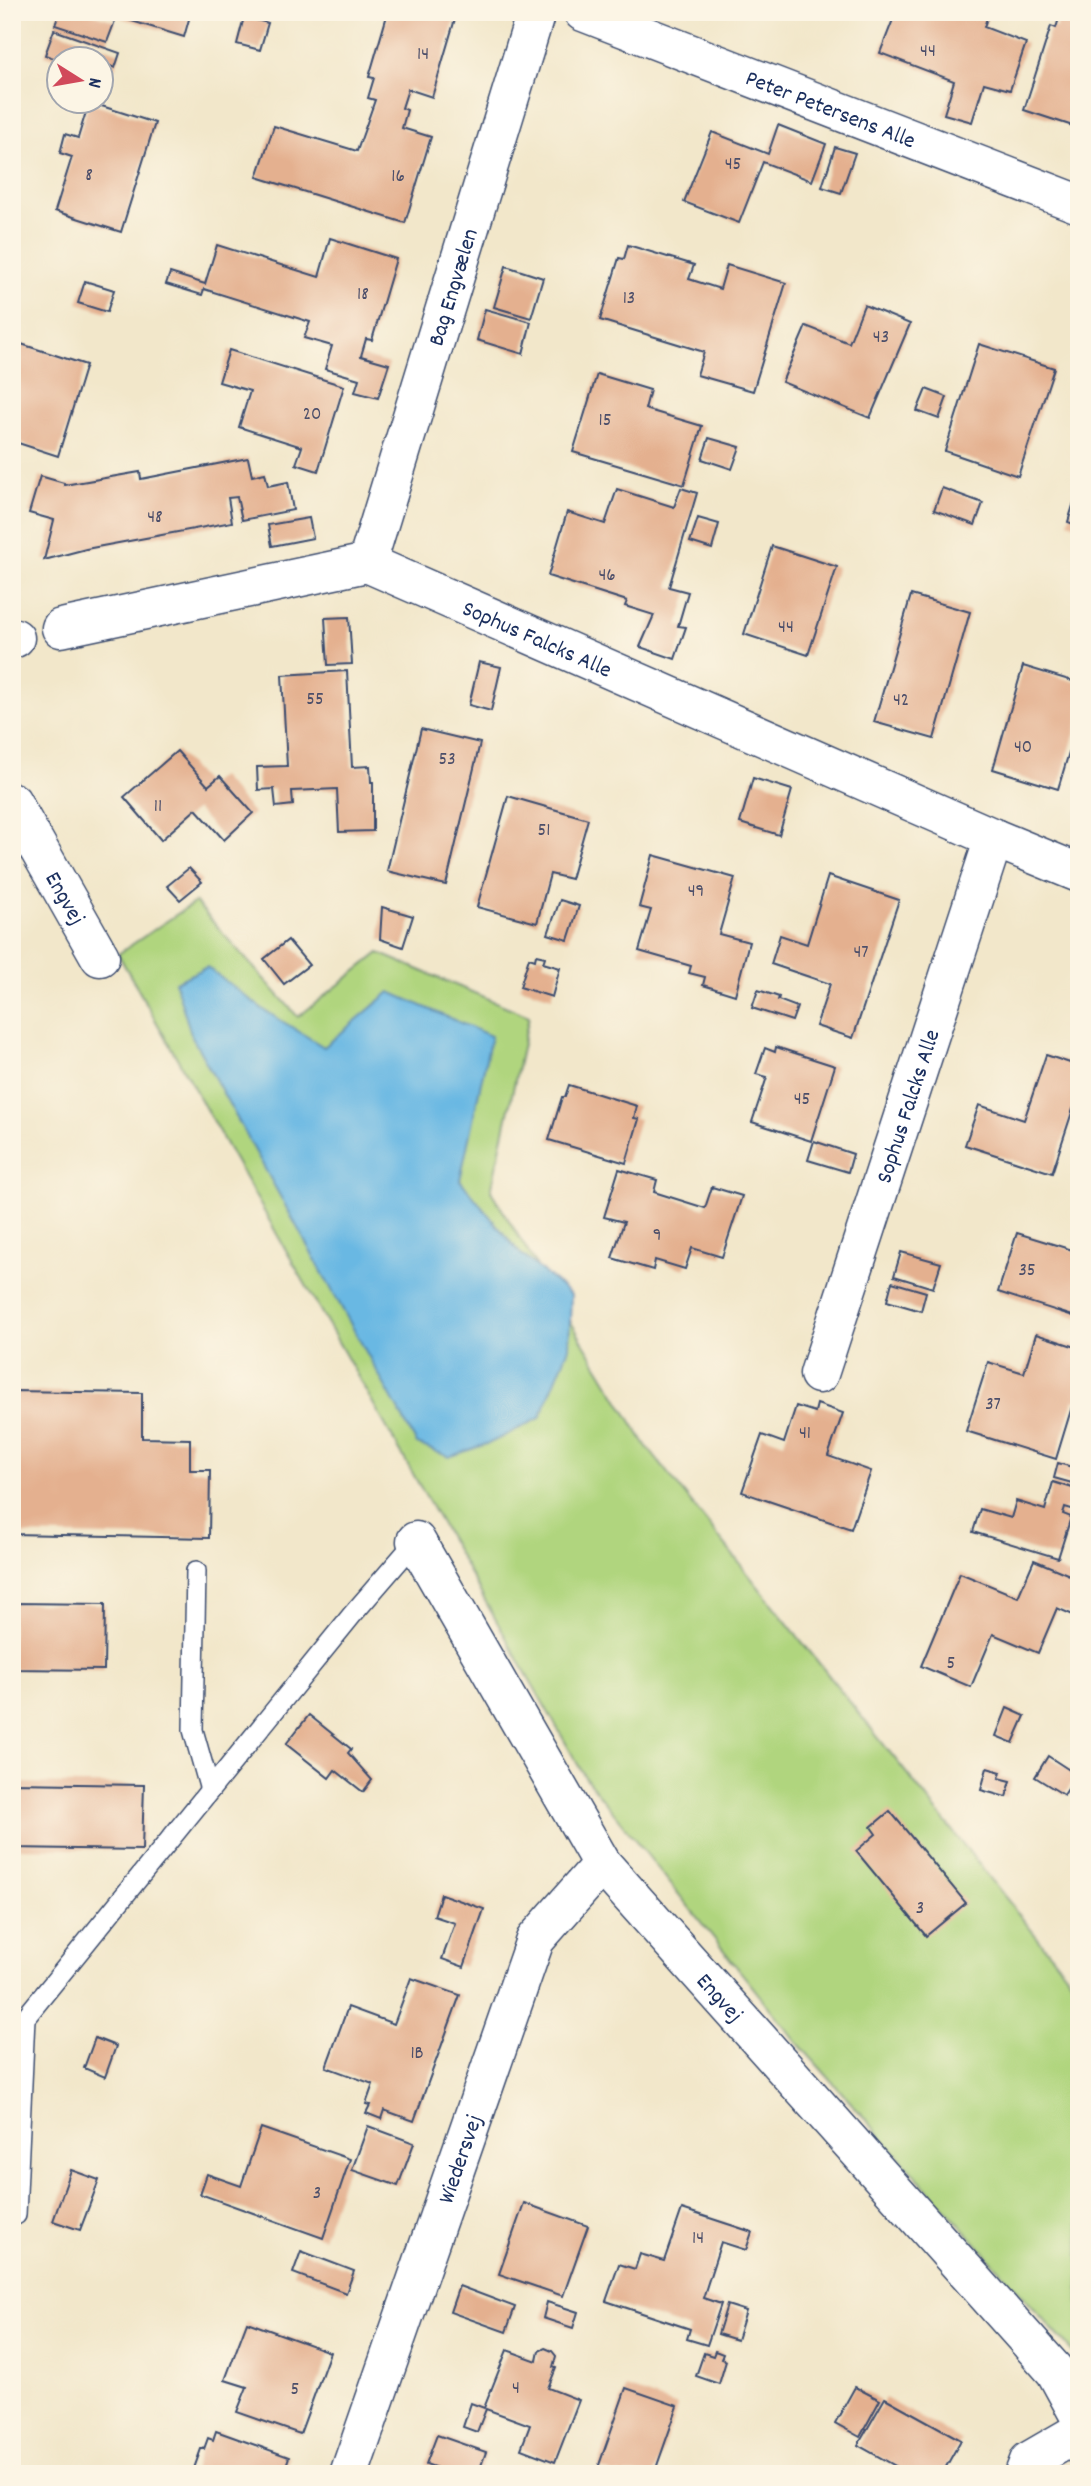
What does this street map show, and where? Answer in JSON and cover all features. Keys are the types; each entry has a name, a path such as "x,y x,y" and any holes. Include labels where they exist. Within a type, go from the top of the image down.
{"street":[{"name":"Bag Engvælen","path":"367,563 536,12"},
{"name":"Peter Petersens Alle","path":"583,12 1079,204"},
{"path":"61,628 367,563"},
{"name":"Sophus Falcks Alle","path":"367,563 1079,873"},
{"name":"Engvej","path":"12,803 100,957"},
{"name":"Sophus Falcks Alle","path":"819,1374 994,838"},
{"name":"Engvej","path":"416,1541 602,1864 1055,2371 1079,2414"},
{"name":"Wiedersvej","path":"349,2474 535,1940 602,1864"},
{"path":"1024,2474 1029,2460 1079,2432"}],"lane":[{"path":"16,2215 25,2018 352,1615 416,1541"},
{"path":"196,1571 193,1730 210,1790"}],"green space":[{"path":"195,902 298,1017 379,953 529,1016 491,1191 647,1447 1079,1990 1079,2359 796,2041 585,1777 118,954"}],"water":[{"path":"207,967 264,1010 324,1047 390,992 491,1036 460,1180 519,1252 571,1295 569,1348 540,1418 492,1442 449,1457 417,1444 192,1037 175,982"}],"building":[{"path":"60,12 87,12 115,21 107,42 55,25"},
{"path":"123,12 191,12 184,37 122,18"},
{"path":"388,12 432,12 455,19 432,97 408,89 402,108 407,110 402,128 431,137 405,223 257,177 274,126 357,151 375,100 368,98 374,78 369,77"},
{"path":"896,12 989,12 984,27 1026,43 1010,90 984,83 972,122 944,114 954,81 880,53"},
{"path":"1061,12 1079,12 1079,128 1024,110 1051,26 1056,28"},
{"path":"244,17 268,23 260,50 237,44"},
{"path":"54,30 100,46 48,46"},
{"path":"116,111 155,123 121,232 55,211 72,157 60,153 65,134 78,138 85,116 116,116"},
{"path":"778,125 826,144 812,181 763,162 739,223 684,202 712,132 768,154"},
{"path":"835,147 855,153 841,193 822,187"},
{"path":"330,238 396,259 372,340 366,339 361,356 389,364 378,398 355,392 359,379 325,369 332,346 304,338 310,322 204,289 202,295 166,284 170,273 205,284 217,245 319,277"},
{"path":"628,245 694,265 689,279 720,289 727,265 786,283 753,391 697,375 704,352 600,320 619,258 624,259"},
{"path":"506,266 543,278 531,318 494,307"},
{"path":"85,281 114,290 107,312 78,303"},
{"path":"864,305 910,324 870,418 782,382 806,326 849,343"},
{"path":"485,309 531,322 523,354 477,340"},
{"path":"12,326 19,328 15,342 86,365 58,456 12,441"},
{"path":"979,344 1054,368 1018,476 945,451"},
{"path":"229,350 344,386 318,471 296,464 302,447 239,427 250,391 219,382"},
{"path":"597,374 650,390 645,409 702,426 684,485 573,452"},
{"path":"926,389 947,397 939,419 917,411"},
{"path":"709,438 740,447 732,469 702,459"},
{"path":"248,458 252,476 265,473 268,486 288,482 293,510 242,520 237,497 228,498 232,522 86,549 44,560 54,520 29,513 40,476 64,485 140,472 141,479"},
{"path":"681,488 697,493 669,587 688,592 678,626 686,627 675,659 640,647 654,615 625,606 627,601 548,576 567,512 605,524 617,489 674,507"},
{"path":"942,488 983,503 975,525 934,510"},
{"path":"1079,489 1079,526 1068,522"},
{"path":"309,518 313,538 272,546 268,525"},
{"path":"698,518 719,524 712,549 690,542"},
{"path":"772,546 837,567 808,655 744,634"},
{"path":"911,595 970,612 934,739 874,722"},
{"path":"349,617 352,664 328,665 325,618"},
{"path":"479,662 501,667 491,711 469,705"},
{"path":"1023,666 1079,683 1079,719 1058,789 993,769"},
{"path":"347,671 352,767 370,766 373,782 373,831 339,832 337,789 292,791 293,805 276,807 274,789 258,790 257,767 287,766 282,675"},
{"path":"421,729 480,743 446,885 387,871"},
{"path":"177,751 208,786 220,776 253,813 224,840 196,809 161,840 124,797"},
{"path":"753,778 792,790 779,835 740,823"},
{"path":"508,796 588,819 571,879 550,874 537,923 477,907"},
{"path":"653,855 735,878 719,934 749,942 735,995 703,985 705,977 689,973 691,966 639,951 651,910 639,907"},
{"path":"189,868 202,882 180,900 167,886"},
{"path":"828,876 899,900 853,1038 816,1026 830,984 771,964 780,935 807,944"},
{"path":"560,900 579,906 568,940 548,934"},
{"path":"382,907 413,916 403,947 380,939"},
{"path":"288,940 309,965 284,984 264,959"},
{"path":"536,955 545,957 543,963 560,968 552,997 520,987 529,958 535,960"},
{"path":"758,990 797,1007 792,1021 752,1008"},
{"path":"776,1047 835,1066 811,1141 752,1122 767,1077 756,1074 765,1048 775,1052"},
{"path":"1046,1055 1079,1066 1079,1111 1073,1109 1052,1173 965,1145 979,1105 1024,1120"},
{"path":"569,1085 637,1106 634,1118 639,1119 626,1163 549,1140 562,1097 565,1097"},
{"path":"814,1141 853,1154 848,1172 808,1160"},
{"path":"619,1169 657,1180 654,1192 705,1208 712,1187 742,1196 722,1257 692,1248 685,1269 655,1260 653,1270 612,1258 624,1222 604,1217"},
{"path":"1017,1233 1079,1252 1079,1318 998,1292"},
{"path":"901,1252 941,1263 933,1288 894,1276"},
{"path":"892,1282 926,1292 921,1311 887,1301"},
{"path":"1036,1334 1079,1348 1079,1402 1074,1400 1056,1459 966,1431 988,1362 1024,1373"},
{"path":"12,1391 142,1393 142,1438 190,1439 190,1470 210,1470 209,1538 12,1534"},
{"path":"817,1404 843,1413 828,1456 871,1471 851,1529 742,1492 762,1435 784,1443 796,1406 815,1412"},
{"path":"1058,1463 1079,1469 1079,1485 1054,1478"},
{"path":"1053,1482 1079,1490 1078,1511 1065,1507 1063,1514 1071,1517 1058,1558 973,1532 980,1509 1011,1518 1016,1501 1045,1510"},
{"path":"1034,1560 1079,1579 1079,1601 1073,1615 1057,1608 1038,1653 993,1634 971,1687 921,1666 960,1573 1018,1597"},
{"path":"12,1603 105,1604 104,1670 12,1669"},
{"path":"1007,1708 1025,1716 1013,1743 996,1736"},
{"path":"309,1715 351,1749 348,1753 372,1780 363,1792 335,1770 329,1778 286,1744"},
{"path":"1048,1756 1077,1775 1064,1795 1035,1777"},
{"path":"987,1768 1001,1772 999,1778 1011,1781 1006,1797 981,1790"},
{"path":"12,1783 144,1785 142,1850 12,1848"},
{"path":"890,1811 966,1903 926,1936 856,1851 876,1834 871,1827"},
{"path":"441,1894 484,1909 464,1967 442,1959 455,1923 434,1916"},
{"path":"411,1978 460,1995 414,2121 384,2110 381,2119 366,2113 370,2105 366,2104 373,2084 326,2067 348,2007 394,2024"},
{"path":"95,2038 116,2046 105,2077 84,2068"},
{"path":"368,2126 414,2143 398,2186 352,2170"},
{"path":"261,2128 350,2159 323,2238 200,2194 207,2174 241,2186"},
{"path":"71,2170 99,2180 80,2230 53,2221"},
{"path":"524,2203 588,2226 563,2296 499,2274"},
{"path":"682,2209 752,2232 746,2250 721,2242 703,2298 721,2304 707,2345 687,2339 690,2329 606,2301 619,2264 635,2269 640,2254 664,2261"},
{"path":"301,2251 354,2271 346,2293 293,2273"},
{"path":"459,2286 515,2307 506,2332 450,2312"},
{"path":"547,2302 578,2312 573,2328 543,2318"},
{"path":"727,2305 746,2311 737,2340 718,2334"},
{"path":"247,2322 330,2352 300,2434 237,2412 247,2387 225,2380"},
{"path":"545,2348 556,2356 553,2367 556,2368 548,2388 579,2400 555,2462 521,2449 530,2425 486,2409 477,2432 463,2427 471,2403 484,2408 507,2350 537,2361 539,2351"},
{"path":"715,2351 723,2354 721,2359 726,2361 719,2384 696,2376 704,2353 713,2356"},
{"path":"855,2387 880,2400 860,2437 835,2423"},
{"path":"626,2388 678,2406 654,2474 614,2474 598,2468"},
{"path":"885,2398 961,2440 942,2474 910,2474 858,2445"},
{"path":"216,2431 289,2457 283,2474 192,2474 201,2449 204,2449 208,2438 213,2440"},
{"path":"437,2435 486,2452 478,2474 453,2474 426,2464"}]}
